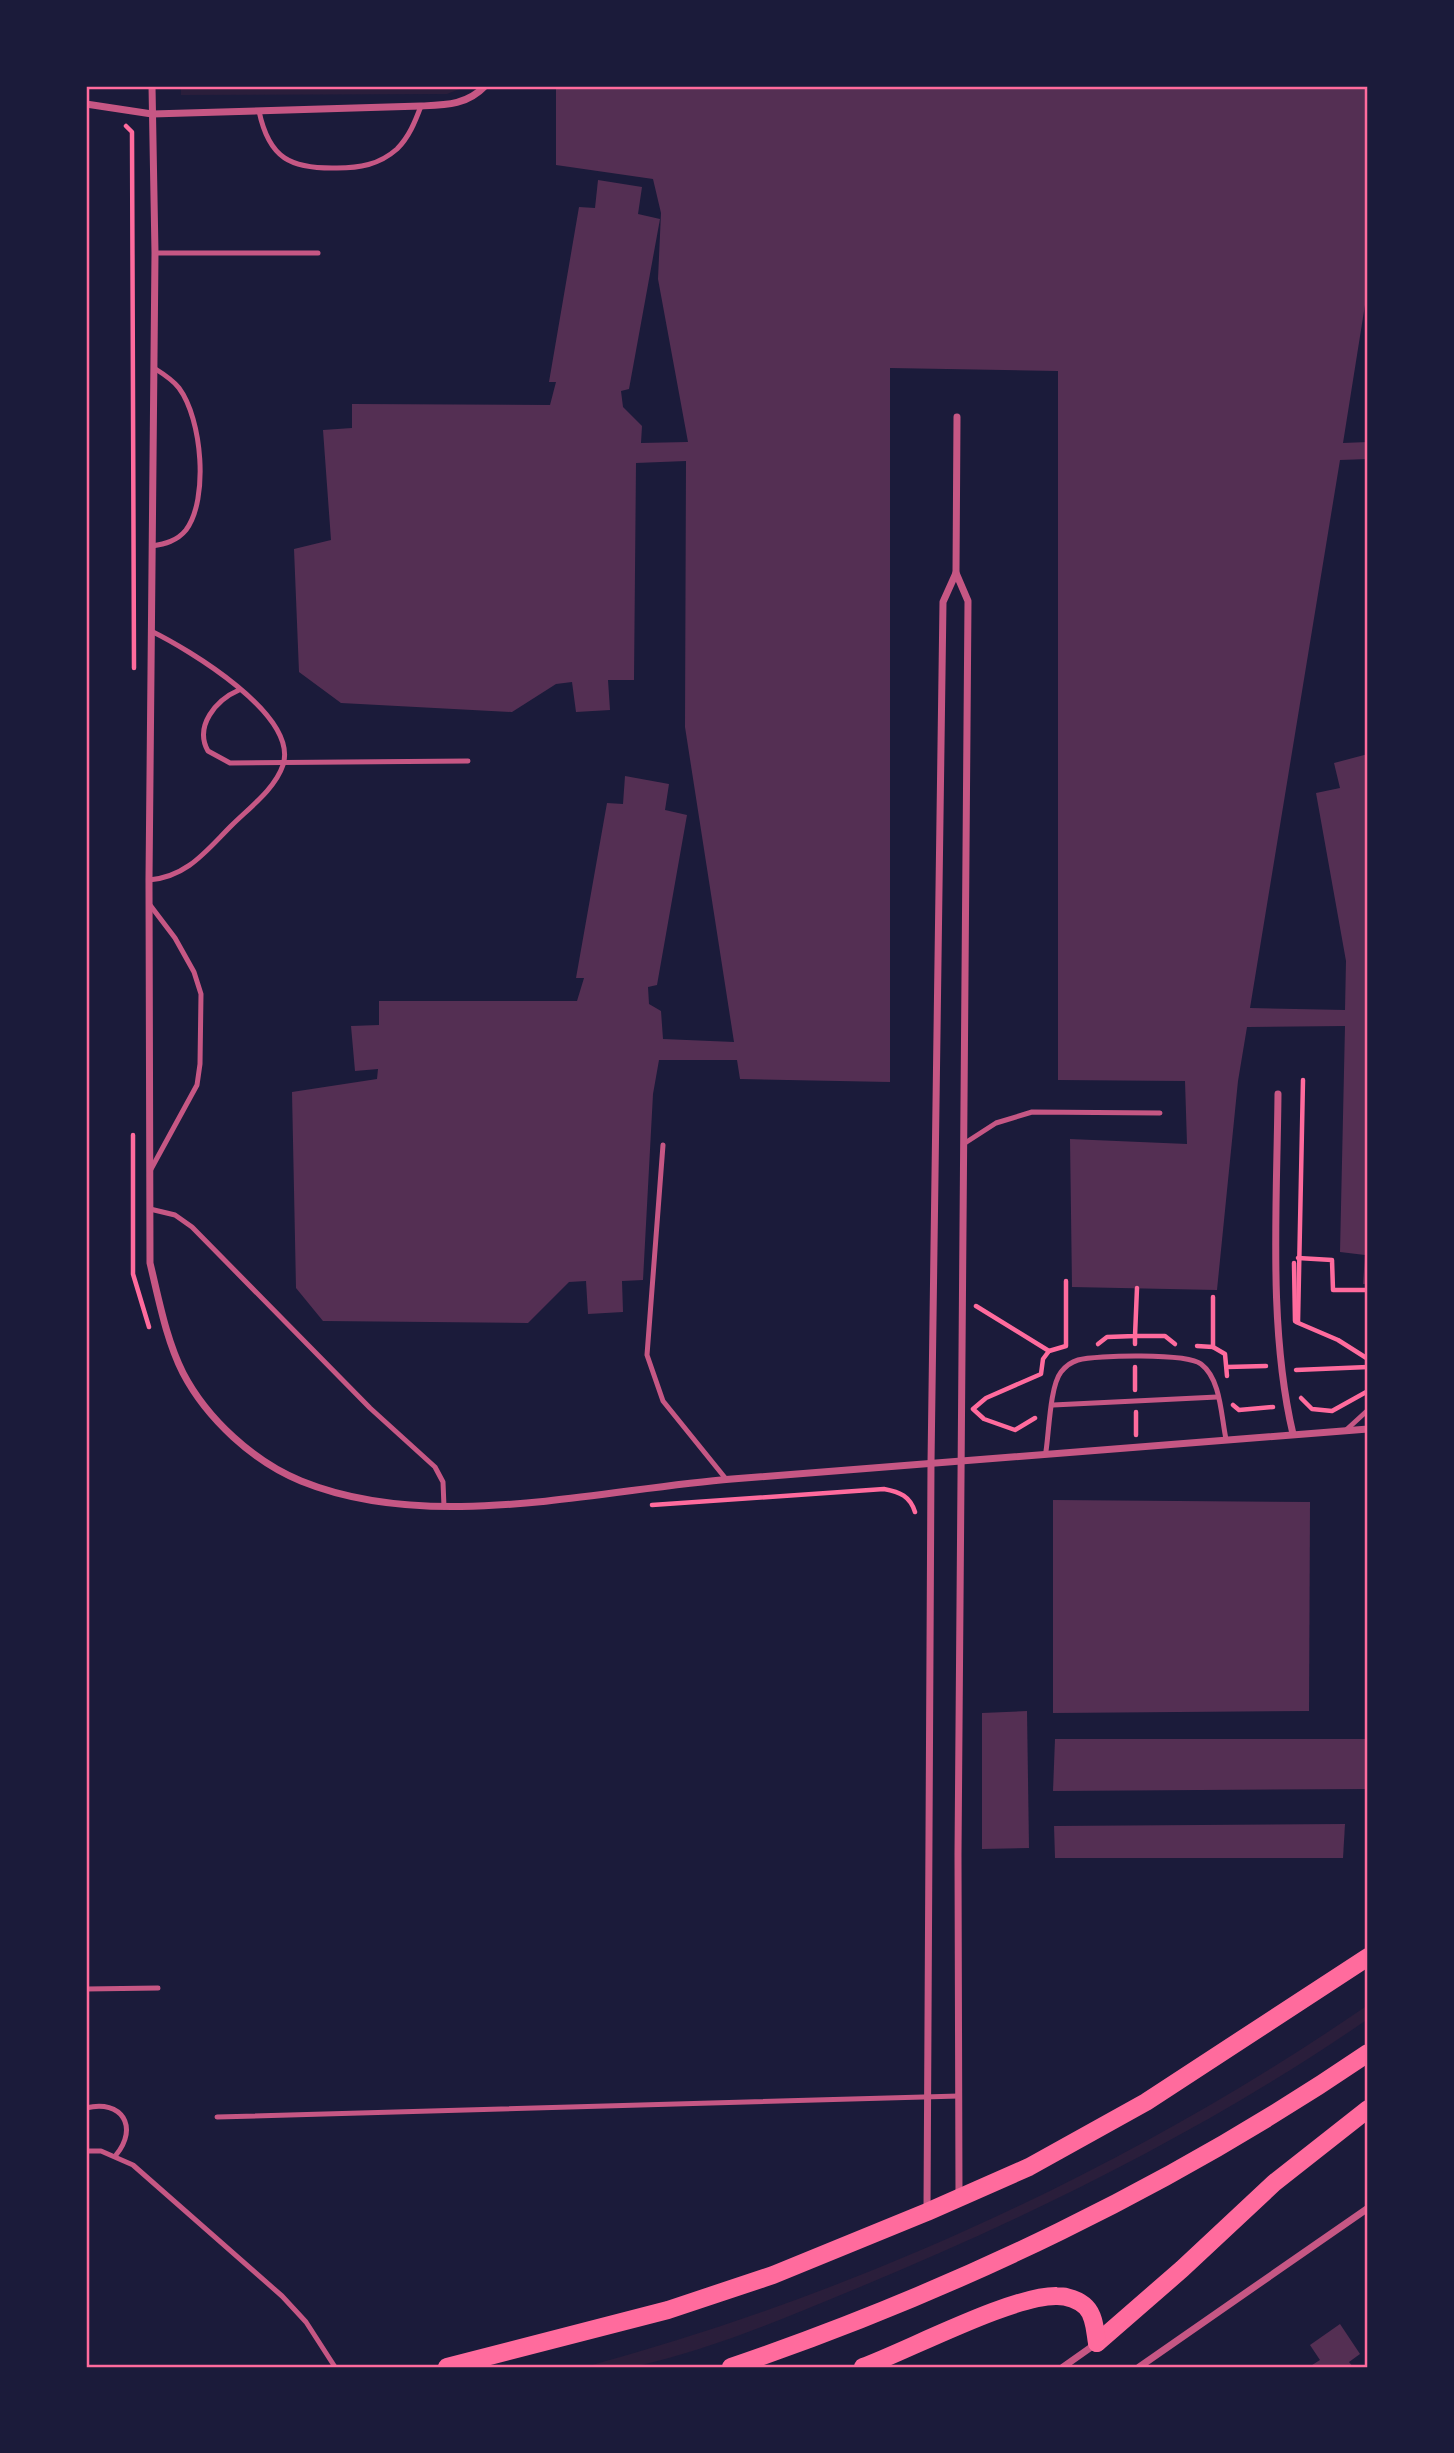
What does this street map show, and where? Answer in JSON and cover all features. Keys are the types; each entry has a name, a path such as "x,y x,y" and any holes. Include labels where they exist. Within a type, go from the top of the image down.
{"main road":[{"path":"447,2367 668,2310 773,2275 928,2212 1060,2151 1146,2102 1368,1957"},
{"path":"731,2367 814,2339 1074,2225 1267,2119 1368,2053"},
{"path":"1097,2343 1182,2269 1274,2183 1368,2109"},
{"path":"863,2367 993,2313 1035,2299 1056,2296 1075,2299 1087,2308 1093,2319 1097,2343"}],"street":[{"path":"152,86 155,253 149,880 150,1263 163,1321 184,1374 213,1416 252,1452 298,1480 354,1499 444,1507 726,1479 961,1462 1046,1451 1368,1429"},
{"path":"86,104 152,114 421,106 453,104 474,97 485,86"},
{"path":"957,417 956,573 968,601 961,1462 959,2197"},
{"path":"928,2212 931,1463 943,602 956,573"},
{"path":"1278,1094 1279,1338 1284,1396 1293,1434"},
{"path":"1139,2367 1368,2208"},
{"path":"1063,2367 1097,2343"}],"lane":[{"path":"259,111 273,147 288,161 307,169 360,168 376,163 397,149 413,126 421,106"},
{"path":"155,253 318,253"},
{"path":"152,546 175,540 188,528 198,496 200,478 196,429 188,407 178,387 154,368"},
{"path":"149,880 176,875 196,862 271,785 284,763 281,734 262,709 194,654 151,631"},
{"path":"239,690 217,703 210,713 204,733 208,751 230,763 468,761"},
{"path":"150,905 188,961 201,994 200,1065 197,1085 150,1171"},
{"path":"965,1143 996,1123 1032,1112 1160,1113"},
{"path":"663,1145 647,1355 663,1401 726,1479"},
{"path":"150,1209 175,1215 192,1227 370,1408 435,1468 443,1482 444,1507"},
{"path":"1046,1451 1055,1385 1063,1369 1079,1359 1187,1357 1209,1371 1226,1439"},
{"path":"1053,1405 1217,1398"},
{"path":"1345,1431 1368,1410"},
{"path":"86,1989 158,1988"},
{"path":"216,2117 959,2096"},
{"path":"86,2108 110,2108 123,2115 128,2129 126,2143 116,2155"},
{"path":"86,2151 116,2155 133,2165 282,2296 306,2322 335,2367"}],"path":[{"path":"124,122 132,132 134,681"},
{"path":"1303,1080 1296,1322 1338,1340 1368,1359"},
{"path":"133,1129 133,1274 143,1314 153,1336"},
{"path":"1298,1258 1332,1260 1333,1290 1368,1290"},
{"path":"1066,1281 1066,1346"},
{"path":"1135,1336 1137,1288"},
{"path":"1213,1297 1213,1347"},
{"path":"969,1304 987,1310 1049,1351"},
{"path":"1084,1345 1097,1345 1107,1336 1165,1336 1178,1346"},
{"path":"1041,1385 1043,1359 1049,1351 1075,1346"},
{"path":"1189,1346 1213,1347 1225,1354 1227,1384"},
{"path":"1227,1367 1266,1365"},
{"path":"1294,1370 1368,1367"},
{"path":"973,1409 986,1398 1041,1374"},
{"path":"1299,1396 1312,1409 1321,1412 1332,1411 1368,1391"},
{"path":"1228,1394 1232,1404 1239,1410 1273,1409 1274,1396"},
{"path":"971,1402 973,1409 984,1419 1015,1430 1025,1427 1038,1413"},
{"path":"641,1506 884,1489 899,1492 911,1501 916,1515"}],"shaded area":[{"path":"181,86 467,86 447,94 181,95"},
{"path":"1368,2005 1368,2019 1306,2060 1179,2135 1047,2204 818,2305 713,2344 633,2367 585,2367 688,2337 791,2302 992,2219 1090,2171 1185,2119 1278,2064"}],"building":[{"path":"556,86 1368,86 1368,286 1343,443 1368,442 1368,459 1340,460 1250,1008 1345,1010 1346,961 1316,793 1340,788 1334,763 1368,754 1368,1284 1363,1284 1365,1255 1340,1252 1345,1026 1247,1027 1238,1081 1217,1290 1072,1287 1070,1139 1187,1144 1185,1081 1058,1080 1058,371 890,368 890,1082 740,1079 737,1060 659,1060 653,1094 643,1280 622,1281 623,1312 588,1314 586,1281 569,1282 528,1323 323,1321 296,1288 292,1092 377,1079 378,1069 355,1071 351,1026 379,1025 379,1001 577,1001 584,978 576,978 607,803 623,804 625,776 669,784 665,810 687,815 657,985 648,987 649,1004 661,1011 663,1039 734,1042 685,727 686,461 636,463 634,680 608,680 610,710 576,712 572,682 556,684 512,712 341,703 299,672 294,549 331,540 323,430 352,428 352,404 550,405 556,382 549,382 579,207 595,208 598,180 642,187 638,214 660,219 629,389 621,391 623,407 642,426 641,443 688,442 658,279 661,213 653,179 556,165"},
{"path":"1053,1500 1310,1502 1309,1711 1053,1713"},
{"path":"1027,1711 1029,1848 982,1849 982,1713"},
{"path":"1055,1739 1368,1739 1368,1789 1053,1791"},
{"path":"1345,1824 1343,1858 1055,1858 1054,1826"},
{"path":"1340,2324 1360,2354 1349,2362 1353,2367 1309,2367 1320,2360 1310,2345"}]}
